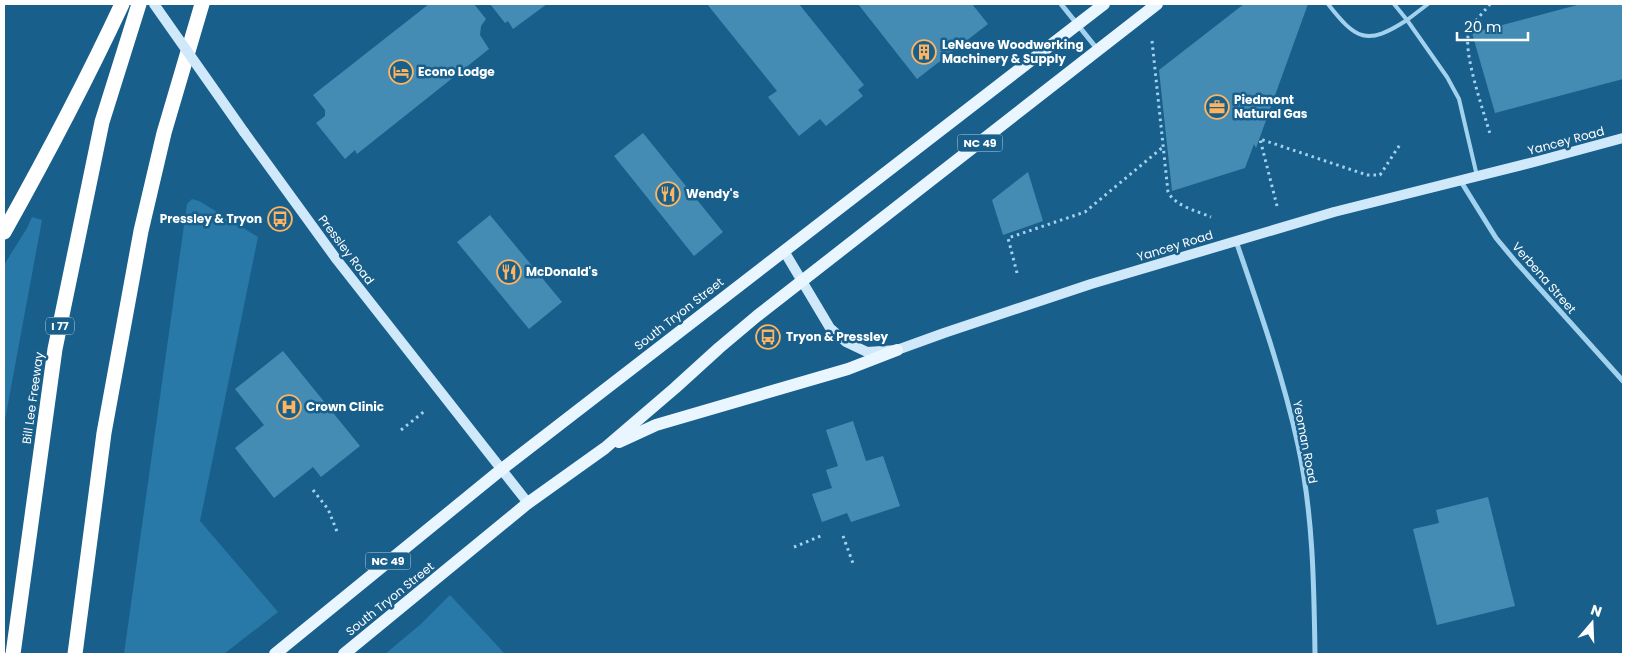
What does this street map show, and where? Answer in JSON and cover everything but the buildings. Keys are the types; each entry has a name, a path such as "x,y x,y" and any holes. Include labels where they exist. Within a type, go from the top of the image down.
{"highway":[{"path":"4,232 91,69 122,4"},
{"name":"Bill Lee Freeway","path":"13,654 55,350 102,122 139,4"},
{"path":"76,654 104,433 141,231 164,133 202,4"}],"main road":[{"name":"South Tryon Street","path":"275,654 502,469 1104,4"},
{"name":"South Tryon Street","path":"344,654 528,503 605,448 719,348 1157,4"},
{"path":"605,448 656,425 848,369 897,350"}],"street":[{"name":"Pressley Road","path":"154,4 337,260 528,503"},
{"path":"1061,4 1098,51"},
{"name":"Yancey Road","path":"784,251 830,328 846,342 867,352 897,350 1091,284 1334,212 1623,138"},
{"name":"Verbena Street","path":"1460,180 1482,218 1501,244 1623,381"},
{"name":"Yeoman Road","path":"1236,241 1281,381 1298,447 1310,521 1314,585 1315,654"}],"lane":[{"path":"1328,4 1342,22 1354,33 1372,37 1389,32 1428,4"},
{"path":"1394,4 1447,77 1459,99 1477,176"}],"path":[{"path":"1490,4 1472,27 1468,40 1470,60 1490,134"},
{"path":"1152,41 1168,192 1177,202 1211,217"},
{"path":"1277,206 1260,139 1367,175 1380,175 1401,144"},
{"path":"1017,273 1008,238 1084,212 1163,147"},
{"path":"401,430 426,410"},
{"path":"313,490 328,509 338,534"},
{"path":"794,546 823,535"},
{"path":"843,536 854,566"}],"shaded area":[{"path":"192,199 199,201 258,237 200,521 278,612 224,654 124,654 187,204"},
{"path":"32,217 42,220 4,425 4,265"},
{"path":"450,595 505,654 385,654 421,624"}],"place":[{"name":"LeNeave Woodworking Machinery & Supply","path":"924,52"},
{"name":"Econo Lodge","path":"401,72"},
{"name":"Piedmont Natural Gas","path":"1217,107"},
{"name":"Wendy's","path":"668,194"},
{"name":"Pressley & Tryon","path":"280,219"},
{"name":"McDonald's","path":"509,272"},
{"name":"Tryon & Pressley","path":"768,337"},
{"name":"Crown Clinic","path":"289,407"}]}
